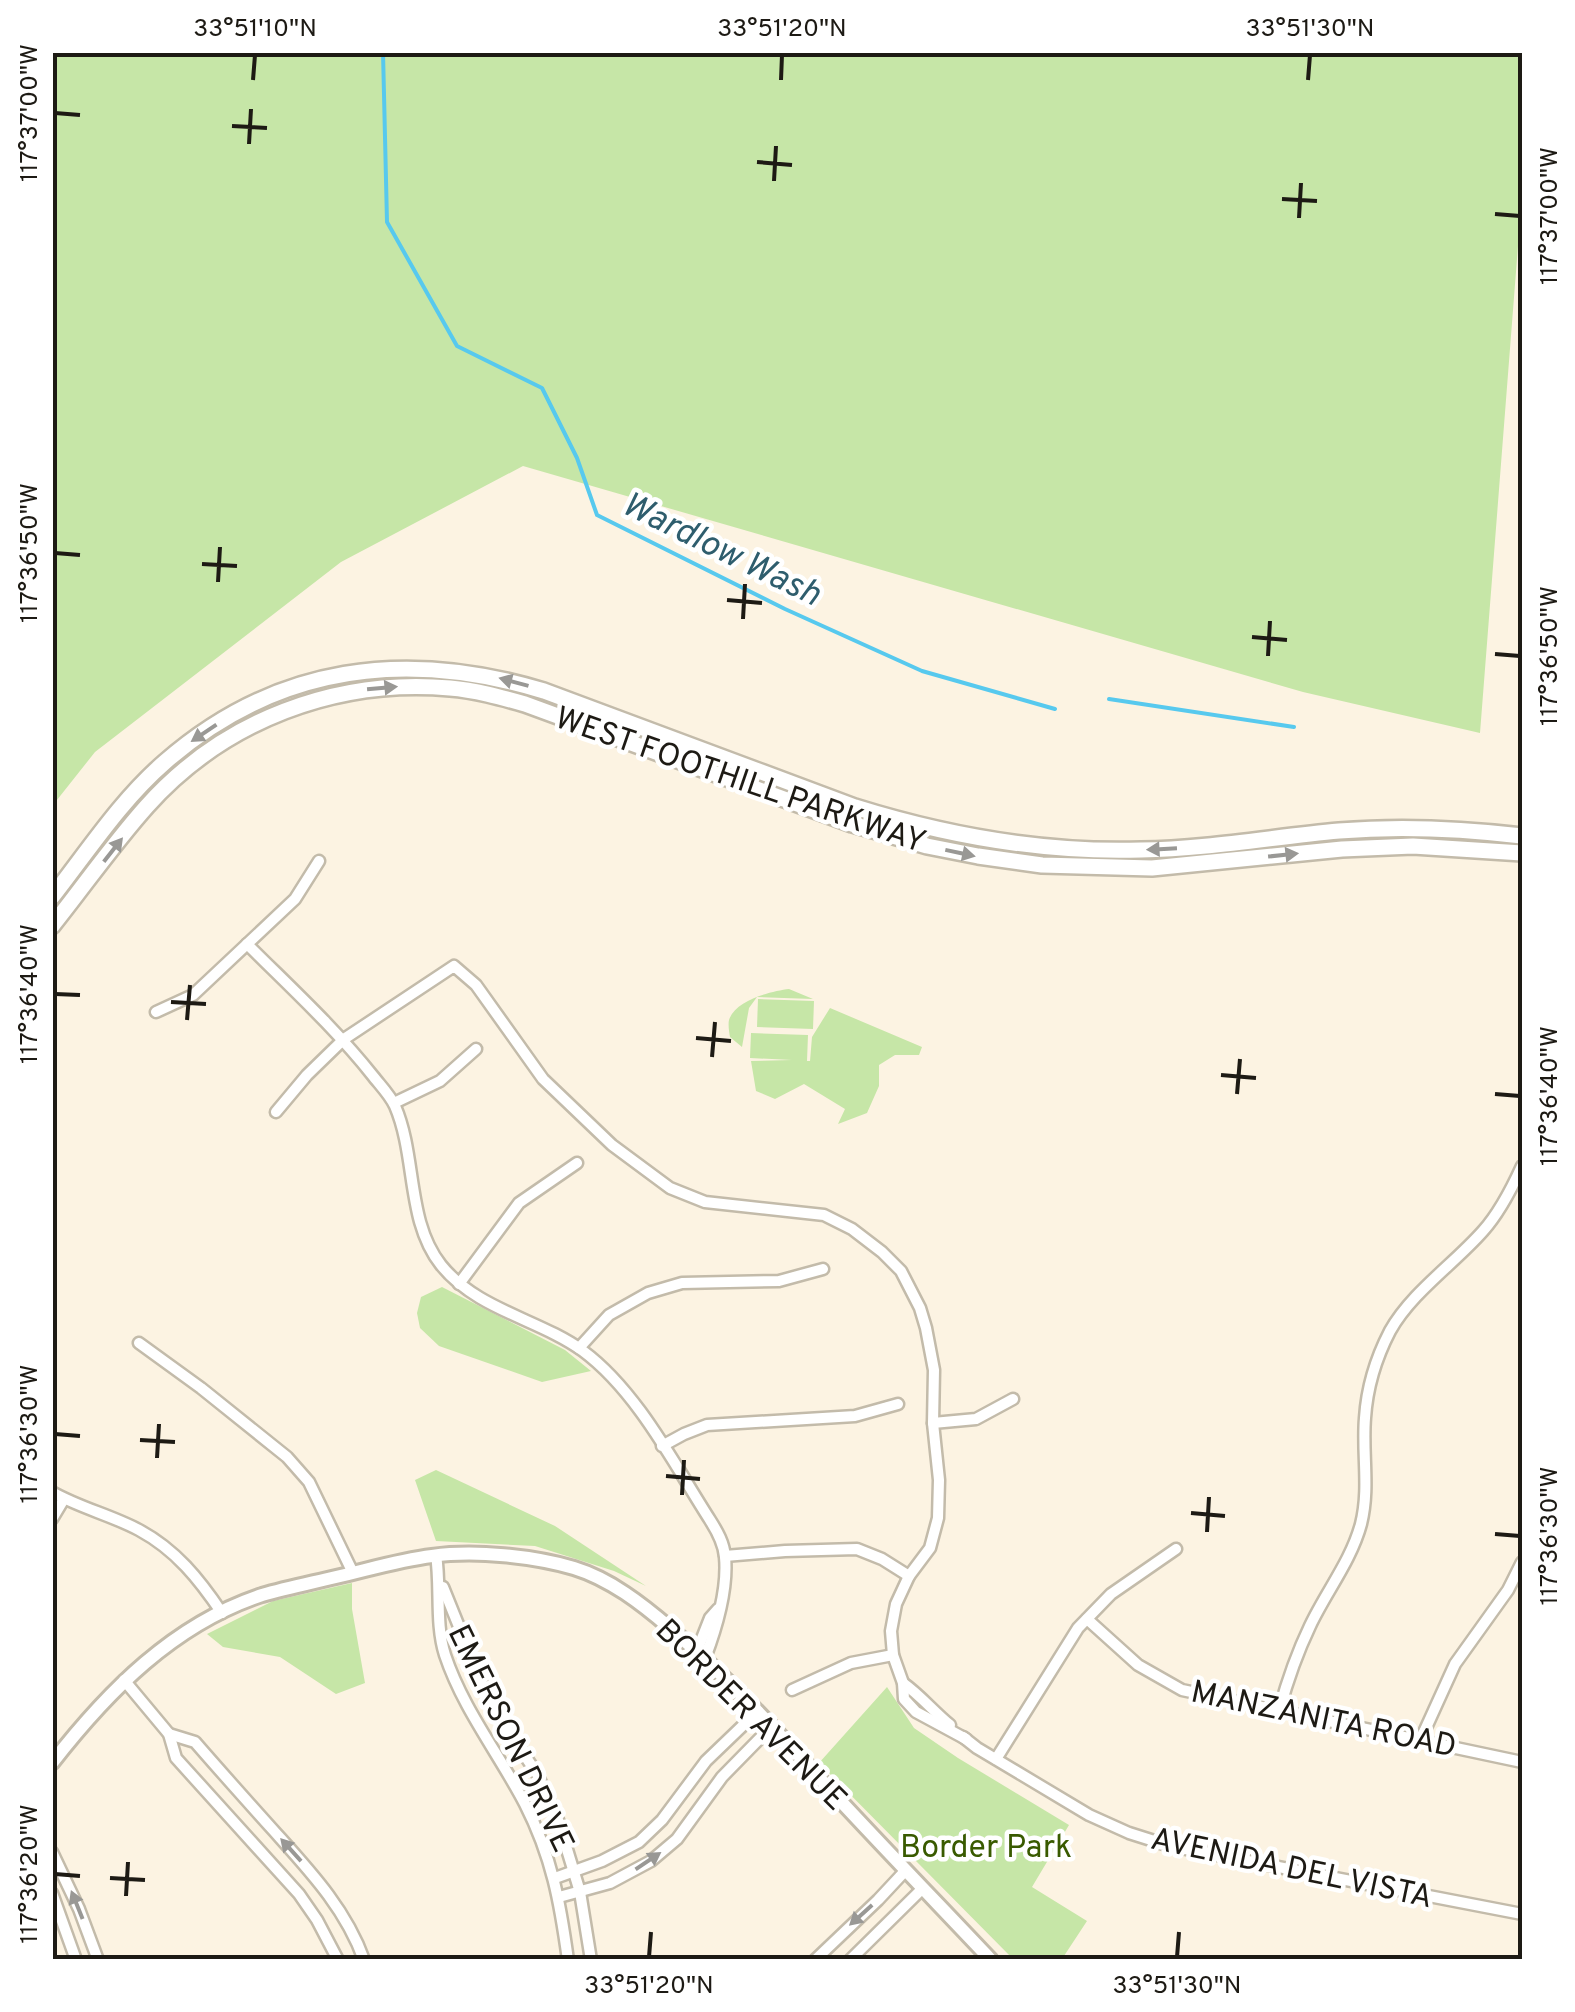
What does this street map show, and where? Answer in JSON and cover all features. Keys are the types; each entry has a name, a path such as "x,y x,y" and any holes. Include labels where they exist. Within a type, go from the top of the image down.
{"main road":[{"name":"WEST FOOTHILL PARKWAY","path":"52,897 139,788 195,739 255,703 286,690 336,676 398,668 454,670 506,680 855,807 903,822 1010,843 1080,850 1138,850 1193,848 1345,830 1434,830 1522,836"},
{"name":"WEST FOOTHILL PARKWAY","path":"52,926 148,805 206,753 242,730 288,709 380,687 452,688 524,704 852,824 978,856 1042,865 1121,868 1413,846 1522,852"}],"street":[{"path":"156,1012 194,995 295,898 318,861"},
{"path":"247,944 344,1039 394,1104 422,1228 438,1262 459,1284 489,1303 580,1348 604,1367 623,1387 662,1446 720,1538 725,1556 718,1624 701,1655"},
{"name":"AVENIDA DEL VISTA","path":"344,1039 454,966 476,985 543,1079 612,1145 670,1188 705,1202 824,1215 852,1228 900,1271 920,1308 934,1370 933,1423 939,1480 938,1518 930,1548 909,1576 896,1604 891,1631 904,1699 916,1712 1089,1815 1129,1833 1156,1842 1522,1914"},
{"path":"276,1112 344,1039"},
{"path":"394,1104 440,1081 476,1048"},
{"path":"459,1284 518,1203 577,1164"},
{"path":"1279,1711 1310,1625 1354,1545 1361,1524 1366,1502 1364,1419 1377,1358 1393,1326 1412,1302 1485,1229 1522,1166"},
{"path":"580,1348 610,1315 648,1293 682,1283 779,1281 823,1269"},
{"path":"138,1343 260,1434 298,1469 309,1482 353,1573"},
{"path":"933,1423 976,1420 1012,1399"},
{"path":"662,1446 708,1425 855,1416 898,1404"},
{"path":"52,1492 138,1529 166,1547 191,1570 222,1613"},
{"path":"52,1520 64,1499"},
{"path":"725,1556 857,1549 909,1576"},
{"path":"996,1759 1078,1628 1111,1594 1176,1549"},
{"name":"BORDER AVENUE","path":"52,1762 124,1680 182,1633 261,1596 436,1555 532,1559 577,1569 624,1593 701,1655 991,1960"},
{"name":"EMERSON DRIVE","path":"436,1555 444,1653 466,1703 524,1802 555,1878 568,1960"},
{"path":"1420,1740 1455,1664 1508,1590 1522,1562"},
{"name":"EMERSON DRIVE","path":"440,1576 489,1701 537,1774 558,1820 580,1892 591,1960"},
{"name":"MANZANITA ROAD","path":"1087,1618 1138,1665 1182,1690 1522,1762"},
{"path":"792,1690 851,1663 893,1655"},
{"path":"124,1680 169,1734 176,1758 299,1894 318,1920 338,1960"},
{"path":"555,1878 602,1861 638,1842 662,1820 706,1761 758,1711"},
{"path":"559,1897 610,1883 651,1861 677,1839 722,1778 772,1726"},
{"path":"169,1734 195,1742 316,1878 336,1905 364,1960"},
{"path":"52,1852 98,1960"},
{"path":"814,1960 906,1870"},
{"path":"299,1894 316,1878"},
{"path":"850,1960 924,1888"},
{"path":"52,1893 76,1960"}],"green space":[{"path":"53,52 1521,53 1518,246 1480,733 1303,692 523,466 341,562 95,752 53,805"},
{"path":"789,989 813,999 757,997"},
{"path":"757,997 749,1008 742,1047 730,1037 729,1020 739,1007"},
{"path":"758,999 814,1001 813,1029 757,1027"},
{"path":"830,1008 922,1047 919,1055 895,1055 879,1065 879,1086 867,1113 838,1124 845,1109 804,1084 775,1099 756,1091 751,1061 792,1060 750,1058 751,1033 808,1035 810,1061 812,1037"},
{"path":"442,1287 565,1350 591,1371 542,1382 439,1346 420,1328 417,1313 421,1297"},
{"path":"436,1470 555,1526 646,1586 614,1571 535,1546 436,1541 415,1480"},
{"path":"352,1583 352,1609 365,1683 336,1694 280,1657 223,1647 207,1634 273,1601"},
{"name":"Border Park","path":"887,1687 914,1728 1069,1825 1032,1887 1087,1921 1062,1959 1013,1959 819,1763"}],"waterway":[{"name":"Wardlow Wash","path":"383,52 387,222 457,346 542,388 577,458 597,515 785,609 922,671 1055,709"},
{"name":"Wardlow Wash","path":"1109,699 1294,727"}]}
